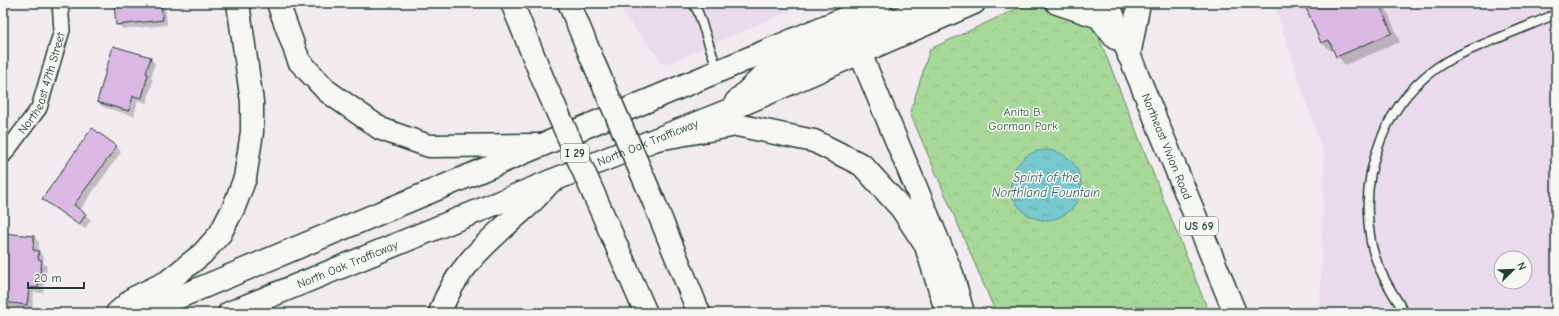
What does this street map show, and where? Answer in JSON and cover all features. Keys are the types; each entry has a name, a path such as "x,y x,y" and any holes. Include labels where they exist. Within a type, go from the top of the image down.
{"main road":[{"path":"117,313 134,298 167,282 202,254 220,234 234,207 245,178 252,132 252,102 238,3"},
{"path":"278,3 299,61 327,91 381,129 429,146 542,145"},
{"name":"I 29","path":"512,3 544,82 646,313"},
{"path":"569,3 654,202 699,313"},
{"path":"727,111 764,75 935,3"},
{"name":"North Oak Trafficway","path":"229,313 551,181 727,111 974,3"},
{"path":"1057,3 1100,17 1129,56"},
{"name":"Northeast Vivion Road","path":"1108,3 1235,313"},
{"path":"1129,56 1139,3"},
{"path":"141,313 718,71 873,4"},
{"path":"860,53 952,274 963,313"},
{"path":"658,139 737,125 814,141 862,165 901,208 926,246 947,313"},
{"path":"440,313 452,286 481,248 522,212 551,181"}],"street":[{"name":"Northeast 47th Street","path":"3,156 39,108 62,30 60,3"}],"lane":[{"path":"693,3 698,12 718,71"},
{"path":"1405,313 1390,291 1379,268 1372,243 1368,216 1368,192 1372,163 1381,138 1394,114 1410,93 1428,75 1447,61 1556,14"}],"shaded area":[{"path":"619,3 809,3 664,65 625,16"},
{"path":"1274,3 1556,3 1556,313 1320,313 1324,157"}],"green space":[{"name":"Anita B. Gorman Park","path":"1029,3 1091,18 1209,313 996,313 910,113 930,49"}],"water":[{"name":"Spirit of the Northland Fountain","path":"1046,150 1059,153 1071,160 1078,172 1081,185 1078,198 1071,210 1059,217 1046,220 1033,217 1021,210 1014,198 1011,185 1014,172 1021,160 1033,153"}],"building":[{"path":"114,3 161,3 163,20 116,25"},
{"path":"1304,3 1379,3 1392,33 1336,57 1329,40 1321,43"},
{"path":"113,46 151,57 146,73 148,74 142,98 133,96 129,111 97,102"},
{"path":"92,128 117,146 74,205 86,214 79,225 42,199"},
{"path":"3,233 34,236 33,250 39,251 38,259 42,260 38,288 29,287 27,305 3,302"}]}
